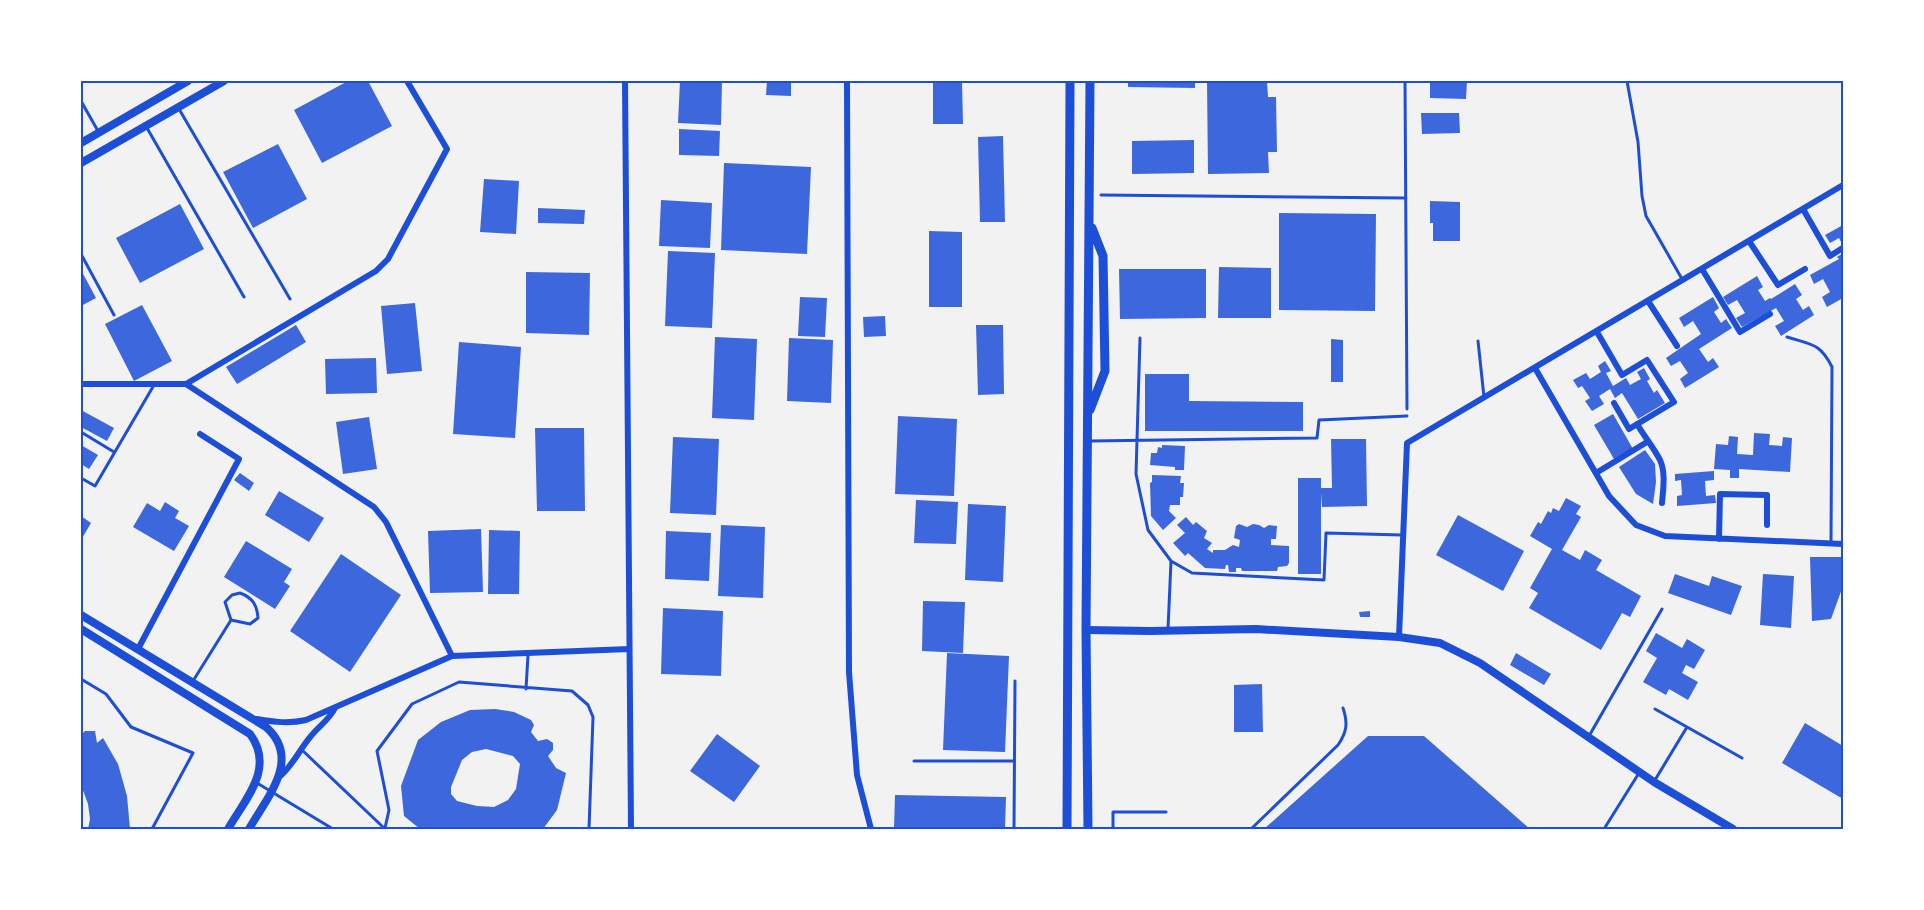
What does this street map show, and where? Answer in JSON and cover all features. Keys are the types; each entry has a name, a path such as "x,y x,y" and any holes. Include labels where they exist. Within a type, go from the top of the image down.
{"main road":[{"path":"1067,829 1070,81"},
{"path":"1088,829 1086,630 1090,81"},
{"path":"1088,416 1105,371 1103,256 1090,224"}],"street":[{"path":"81,143 188,81"},
{"path":"81,163 224,81"},
{"path":"81,384 186,384 383,266 447,149 407,81"},
{"path":"625,81 631,829"},
{"path":"848,81 849,672 858,775 872,829"},
{"path":"1399,637 1407,443 1843,185"},
{"path":"1803,209 1830,256 1841,249"},
{"path":"1749,241 1778,285 1805,269"},
{"path":"1702,269 1740,332 1770,314"},
{"path":"1648,301 1677,346"},
{"path":"1597,332 1622,375 1647,360 1674,402 1629,429 1614,403"},
{"path":"1536,368 1609,496 1636,525 1665,536 1843,544"},
{"path":"186,384 374,507 386,522 452,657"},
{"path":"1637,424 1661,461 1664,480 1662,503"},
{"path":"138,650 239,459 200,434"},
{"path":"1596,474 1647,442"},
{"path":"1719,539 1720,494 1767,495 1767,525"},
{"path":"81,615 266,727 277,739 282,754 281,770 249,829"},
{"path":"81,629 243,728 255,741 261,757 261,766 255,782 228,829"},
{"path":"1086,630 1256,629 1399,637 1440,643 1480,663 1654,782 1733,829"},
{"path":"250,717 277,723 306,720 452,657 528,652 629,650"},
{"path":"278,778 293,763 317,730 330,719 336,708"}],"lane":[{"path":"1627,81 1638,142 1642,196 1646,216 1682,281"},
{"path":"81,101 99,132"},
{"path":"178,108 290,299"},
{"path":"146,126 244,297"},
{"path":"81,254 114,315"},
{"path":"1787,337 1815,346 1824,352 1832,367 1831,543"},
{"path":"1140,338 1136,474 1148,530 1171,561 1192,573 1324,580 1326,534 1402,535"},
{"path":"1478,341 1484,398"},
{"path":"81,478 95,486 155,384"},
{"path":"1088,441 1317,438 1319,420 1407,416"},
{"path":"81,432 114,452"},
{"path":"1168,631 1171,561"},
{"path":"240,593 249,596 256,605 258,618 250,624 231,620 225,602 232,595 240,593"},
{"path":"1588,738 1662,609"},
{"path":"192,682 231,620"},
{"path":"526,689 528,652"},
{"path":"81,679 106,694 131,727 193,753 152,829"},
{"path":"385,829 389,810 377,751 412,704 459,681 572,692 588,705 593,717 589,829"},
{"path":"1014,829 1015,681"},
{"path":"1251,829 1338,745 1345,735 1347,721 1343,708"},
{"path":"1655,709 1742,758"},
{"path":"1654,782 1687,727"},
{"path":"301,749 385,829"},
{"path":"914,761 1014,761"},
{"path":"1604,829 1640,772"},
{"path":"255,782 333,829"},
{"path":"1113,829 1113,812 1166,812"}],"path":[{"path":"1405,81 1407,416"},
{"path":"1090,194 1405,198"}],"building":[{"path":"348,81 368,81 392,126 322,163 294,110"},
{"path":"680,81 722,81 721,125 678,123"},
{"path":"767,81 791,81 791,96 766,95"},
{"path":"933,81 962,81 963,124 933,124"},
{"path":"1128,81 1195,81 1195,88 1128,87"},
{"path":"1207,81 1267,81 1268,97 1276,97 1277,152 1268,152 1269,173 1208,174"},
{"path":"1430,81 1467,81 1466,99 1430,98"},
{"path":"1421,113 1459,113 1460,133 1422,134"},
{"path":"679,129 720,131 719,156 679,155"},
{"path":"1003,136 1005,222 980,222 978,137"},
{"path":"1194,140 1194,173 1132,174 1132,141"},
{"path":"278,144 307,199 253,228 223,172"},
{"path":"724,163 811,167 807,254 721,250"},
{"path":"484,179 519,181 516,234 480,232"},
{"path":"661,200 712,203 710,248 659,246"},
{"path":"1430,201 1460,202 1460,241 1433,241"},
{"path":"180,204 204,249 140,283 116,238"},
{"path":"538,208 585,210 584,224 538,223"},
{"path":"1279,213 1376,214 1375,311 1279,310"},
{"path":"1843,225 1843,246 1839,238 1830,243 1825,235"},
{"path":"929,231 962,232 962,307 929,307"},
{"path":"668,251 715,253 712,328 665,326"},
{"path":"1843,253 1843,298 1827,307 1822,297 1830,292 1823,279 1814,284 1810,275 1839,259 1837,257"},
{"path":"1219,267 1271,268 1271,318 1218,318"},
{"path":"1119,269 1206,269 1206,318 1120,319"},
{"path":"81,270 96,298 81,306"},
{"path":"526,272 590,273 589,335 526,333"},
{"path":"1757,276 1763,287 1758,290 1765,301 1795,284 1802,295 1796,299 1803,310 1809,306 1814,315 1781,336 1775,326 1784,321 1776,308 1742,327 1736,318 1745,313 1737,300 1728,305 1723,297"},
{"path":"800,297 827,298 825,337 798,336"},
{"path":"1713,297 1719,308 1714,312 1721,323 1726,319 1732,328 1699,349 1708,362 1713,358 1719,367 1685,388 1680,379 1688,373 1680,361 1671,366 1666,358 1701,334 1693,321 1684,327 1679,318"},
{"path":"415,303 422,371 387,374 381,306"},
{"path":"142,305 172,361 134,381 105,324"},
{"path":"885,316 886,336 864,337 863,317"},
{"path":"296,325 306,342 237,384 226,367"},
{"path":"976,325 1003,325 1004,394 978,395"},
{"path":"715,337 757,339 754,420 712,418"},
{"path":"789,338 833,340 831,403 787,401"},
{"path":"1331,339 1343,340 1343,382 1331,382"},
{"path":"459,342 521,347 515,438 453,434"},
{"path":"376,358 377,393 326,394 325,359"},
{"path":"1605,361 1611,371 1606,373 1613,386 1626,378 1630,385 1641,379 1637,372 1644,368 1650,379 1647,381 1654,393 1657,390 1665,403 1638,419 1622,393 1615,398 1610,389 1599,396 1604,404 1592,411 1585,401 1590,398 1582,386 1578,388 1573,380 1586,373 1590,379 1601,372 1598,366"},
{"path":"1145,374 1189,374 1189,401 1303,402 1303,431 1145,431"},
{"path":"81,410 114,428 107,441 81,427"},
{"path":"1613,414 1633,449 1614,459 1594,425"},
{"path":"898,416 957,419 954,496 895,494"},
{"path":"369,417 377,469 343,474 336,422"},
{"path":"535,428 584,428 585,511 537,511"},
{"path":"1754,433 1770,434 1769,445 1782,446 1783,437 1792,438 1790,472 1739,469 1739,478 1730,478 1730,470 1714,469 1716,444 1728,445 1729,436 1738,437 1737,454 1753,455"},
{"path":"673,437 719,439 716,515 670,513"},
{"path":"1331,439 1366,439 1367,506 1322,507 1321,493 1321,574 1298,574 1298,478 1321,478 1321,488 1332,488"},
{"path":"81,445 98,455 89,469 81,464"},
{"path":"1162,445 1185,446 1184,470 1150,465 1151,453 1157,453 1158,447 1162,448"},
{"path":"1645,450 1655,464 1656,482 1653,504 1636,494 1619,467"},
{"path":"1714,471 1714,480 1705,481 1706,496 1715,495 1716,503 1677,506 1677,496 1682,495 1681,480 1675,481 1675,474"},
{"path":"240,473 254,483 249,491 234,480"},
{"path":"1152,475 1181,476 1180,483 1184,483 1180,505 1170,505 1169,511 1176,518 1163,530 1151,516 1150,483"},
{"path":"279,491 324,518 309,542 265,515"},
{"path":"1566,498 1581,506 1576,514 1581,517 1562,550 1580,560 1585,550 1602,560 1596,570 1641,596 1630,617 1622,613 1601,650 1529,608 1538,593 1530,588 1552,549 1530,536 1538,522 1541,524 1548,511 1551,513 1553,508 1559,511"},
{"path":"916,500 958,502 956,544 914,543"},
{"path":"165,502 179,511 175,518 189,526 174,551 133,527 147,503 160,511"},
{"path":"968,504 1006,506 1003,582 965,580"},
{"path":"1458,515 1524,551 1503,591 1436,555"},
{"path":"81,516 91,523 81,540"},
{"path":"1186,517 1193,525 1196,522 1207,531 1204,538 1212,543 1207,549 1213,553 1213,550 1225,550 1233,545 1239,547 1240,540 1234,538 1236,526 1239,524 1247,527 1253,524 1264,528 1269,525 1277,526 1276,539 1271,539 1271,545 1289,546 1289,563 1287,566 1278,567 1277,571 1242,571 1241,568 1236,568 1236,572 1229,572 1228,565 1225,569 1205,568 1188,553 1185,556 1173,543 1185,533 1177,525"},
{"path":"721,525 765,527 763,598 718,596"},
{"path":"481,529 483,592 430,593 428,531"},
{"path":"489,530 520,531 519,594 488,594"},
{"path":"666,531 711,533 709,581 665,579"},
{"path":"246,541 292,569 284,582 290,586 275,609 224,577"},
{"path":"341,554 401,595 350,672 290,631"},
{"path":"1810,557 1843,557 1843,586 1831,619 1812,621"},
{"path":"1675,574 1709,586 1712,576 1742,586 1731,615 1668,593"},
{"path":"1763,574 1794,576 1791,628 1760,625"},
{"path":"923,601 965,602 963,653 922,651"},
{"path":"663,608 723,611 721,676 661,674"},
{"path":"1370,611 1370,617 1360,617 1359,612"},
{"path":"1656,633 1682,648 1687,639 1705,650 1694,669 1686,665 1682,673 1698,682 1688,700 1669,689 1666,695 1643,682 1657,658 1646,651"},
{"path":"947,653 1009,656 1005,752 943,750"},
{"path":"1516,653 1551,674 1544,685 1510,665"},
{"path":"1262,684 1263,732 1234,732 1234,685"},
{"path":"495,709 514,712 531,720 534,725 531,732 538,741 547,739 553,743 553,750 548,756 556,768 566,773 557,810 543,829 420,829 404,816 401,786 418,740 441,722 470,710","holes":["486,749 513,756 520,764 516,789 508,800 494,807 477,806 457,801 451,794 451,787 462,760 472,752"]},
{"path":"1805,723 1843,746 1843,799 1782,763"},
{"path":"85,731 95,731 97,743 103,738 118,764 127,796 130,829 88,829 90,819 88,804 81,785 81,735"},
{"path":"717,734 760,766 734,802 690,771"},
{"path":"1368,736 1424,736 1530,829 1264,829"},
{"path":"895,795 1006,797 1005,829 894,829"}]}
